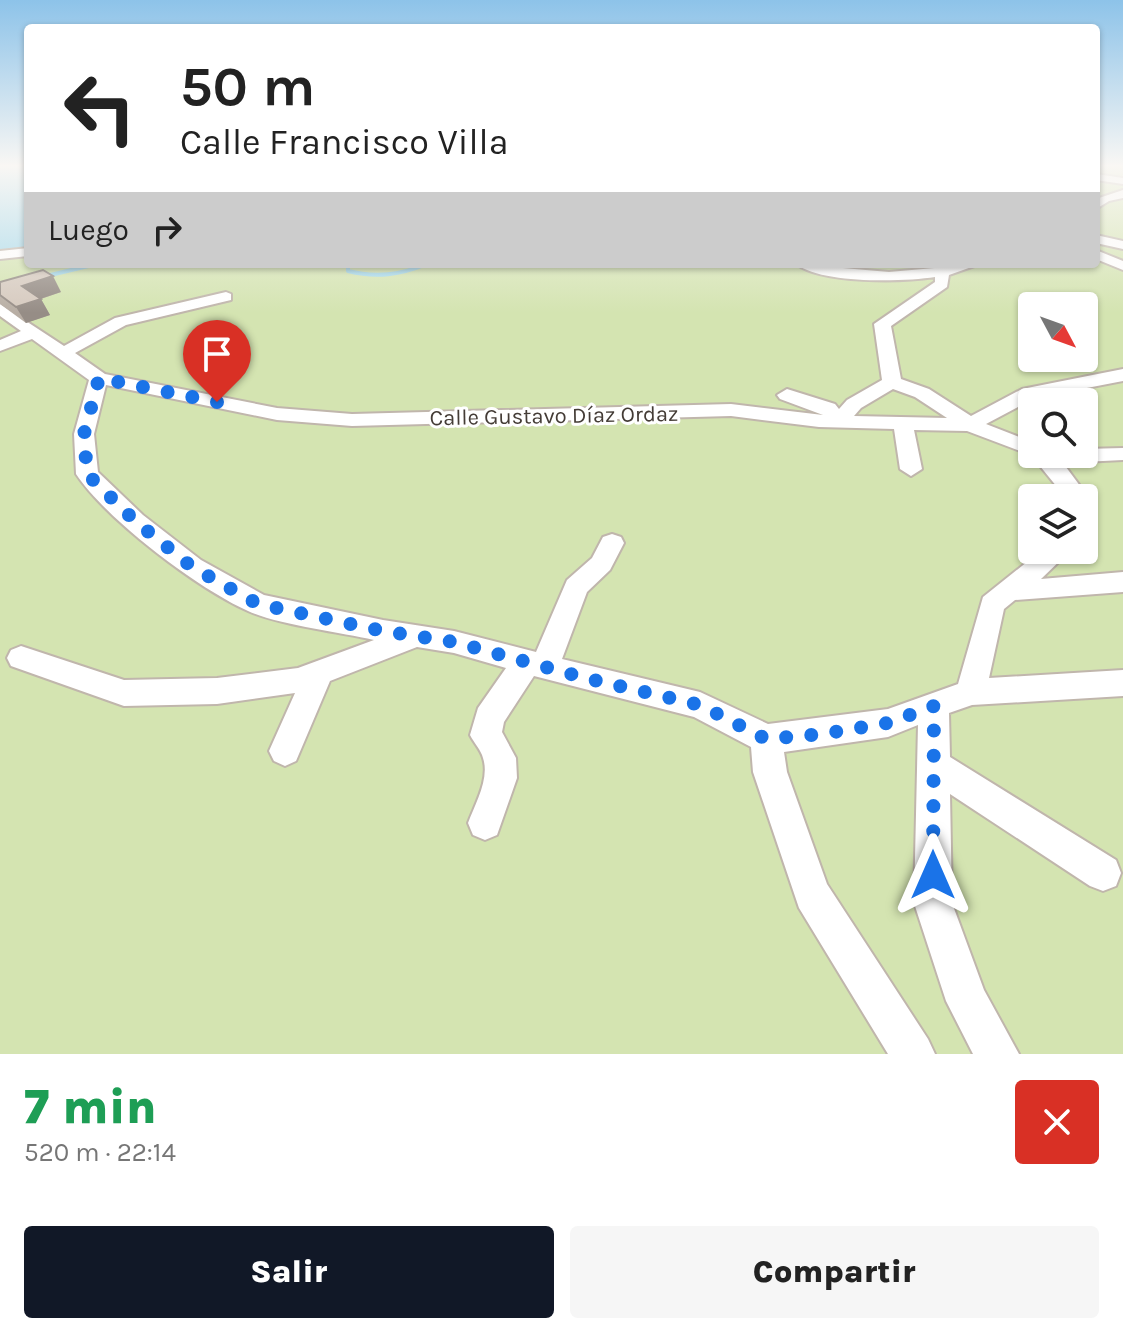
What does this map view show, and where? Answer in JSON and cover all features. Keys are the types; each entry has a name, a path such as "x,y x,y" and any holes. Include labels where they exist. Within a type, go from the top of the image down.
{"street":[{"path":"1100,240 1123,245"},
{"path":"0,255 24,252"},
{"path":"1100,256 1123,266"},
{"path":"821,268 866,278 900,279 958,268"},
{"path":"892,382 882,324 942,284 942,272"},
{"path":"64,353 107,326 121,321 226,297"},
{"name":"Calle Gustavo Díaz Ordaz","path":"0,309 99,378 277,414 352,420 731,410 839,421 970,425"},
{"path":"0,346 34,332"},
{"path":"970,425 1029,393 1123,375"},
{"path":"99,378 84,434 87,474 135,521 180,558 258,604 454,642 700,705 766,739 888,723 971,692 1123,683"},
{"path":"787,395 828,408 839,421 854,404 892,382"},
{"path":"892,382 922,393 970,425 1018,444"},
{"path":"903,423 911,469"},
{"path":"1098,454 1123,454"},
{"path":"1053,468 1066,484"},
{"path":"485,823 504,769 497,749 486,735 489,718 536,664 576,587 601,564 612,543"},
{"path":"971,692 992,604 1044,564"},
{"path":"1007,591 1123,582"},
{"path":"21,658 124,693 217,691 299,680 416,636"},
{"path":"285,751 319,673"},
{"path":"934,706 933,903 967,1001 997,1054"},
{"path":"766,739 770,772 812,895 913,1054"},
{"path":"933,764 1103,873"}],"green space":[{"path":"0,214 24,214 24,268 1100,268 1100,214 1123,214 1123,1054 0,1054"}],"water":[{"path":"0,214 24,214 24,250 0,253"}],"building":[{"path":"43,270 53,276 22,286 41,299 16,307 0,295 0,282"}],"waterway":[{"path":"46,276 80,268"},
{"path":"348,268 348,271 378,275 416,268"}],"route":[{"path":"217,402 99,378 84,434 87,474 135,521 192,567 258,604 383,631 454,642 700,705 766,739 888,723 934,706 933,875"}]}
